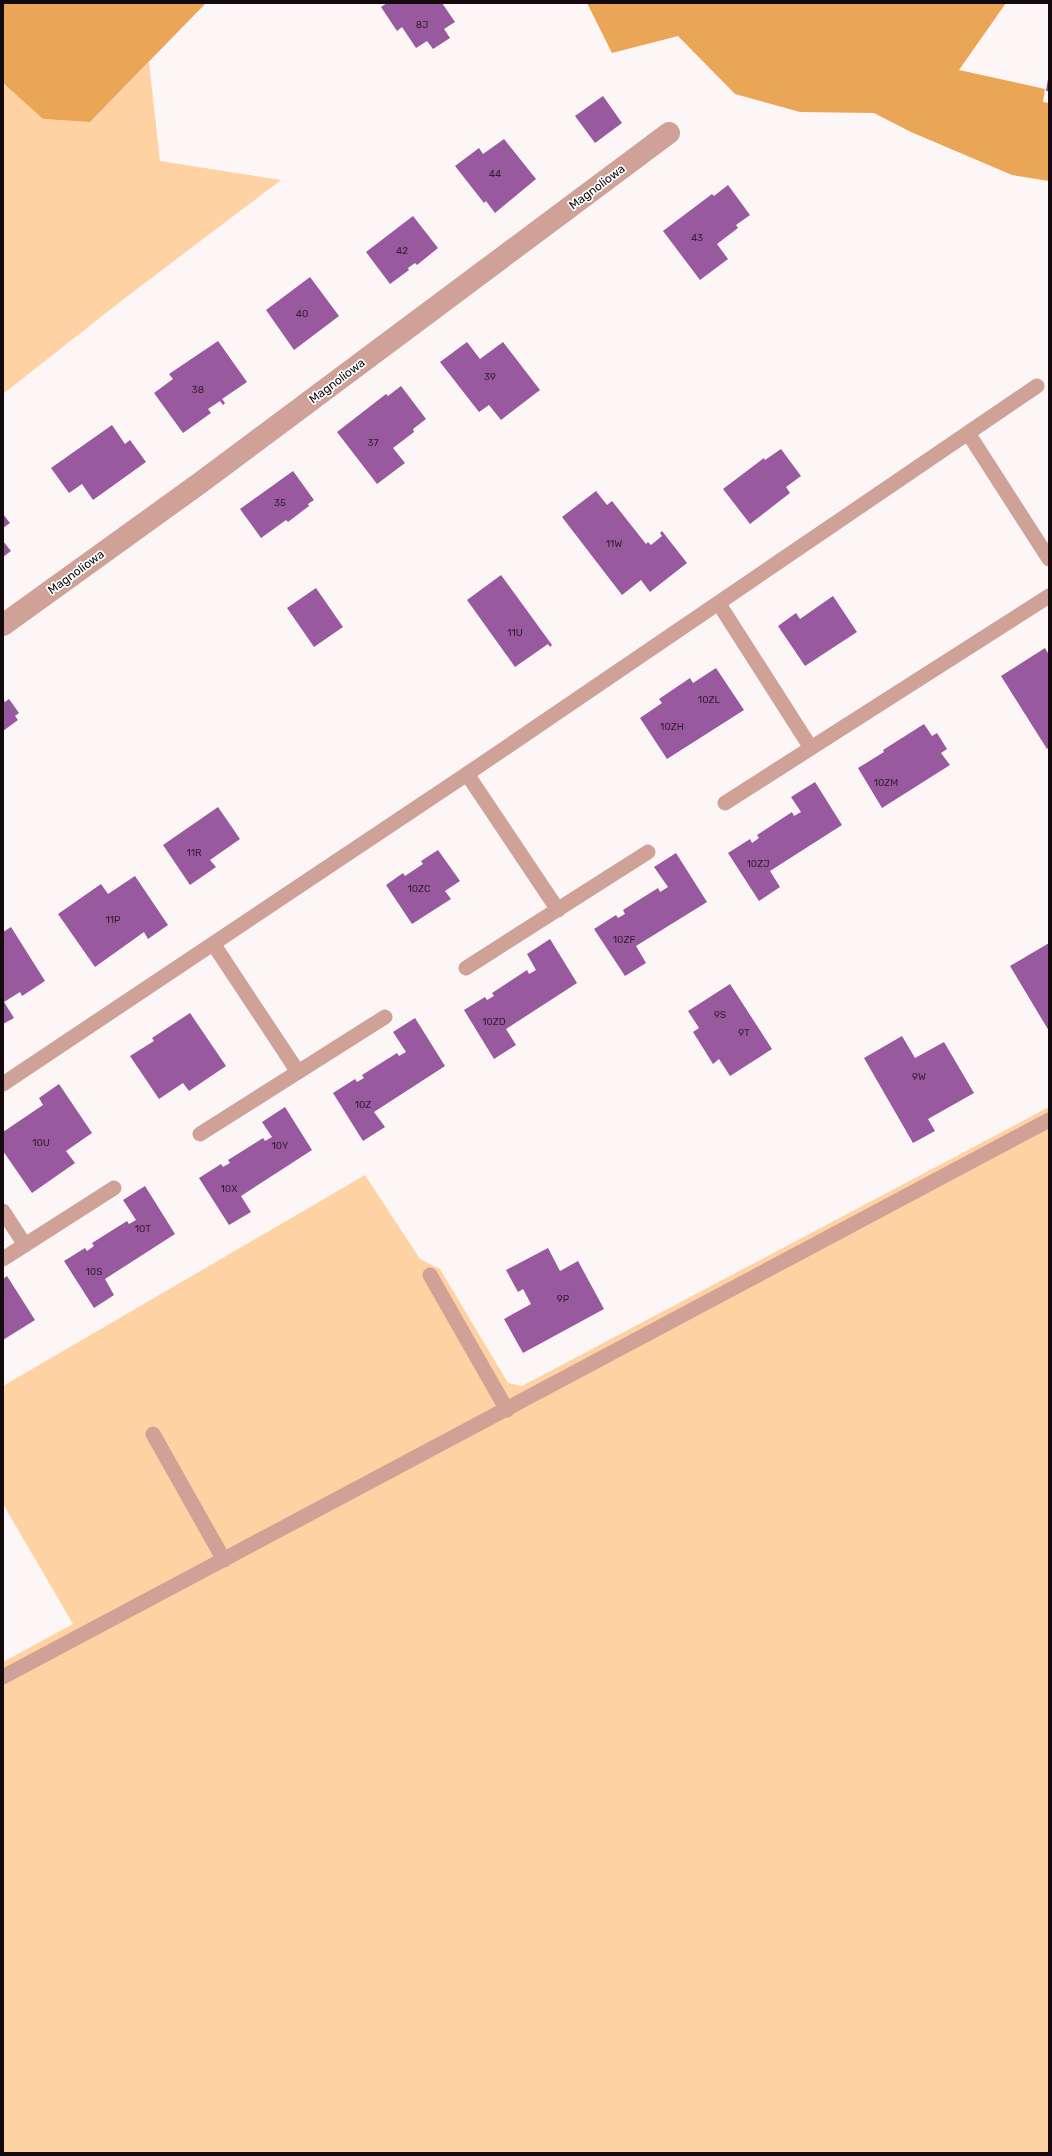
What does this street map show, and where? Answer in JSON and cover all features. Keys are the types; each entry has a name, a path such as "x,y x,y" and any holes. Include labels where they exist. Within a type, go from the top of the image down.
{"street":[{"name":"Magnoliowa","path":"3,625 200,483 669,133"}],"lane":[{"path":"3,1084 214,945 719,604 1037,386"},
{"path":"968,433 1049,559"},
{"path":"725,803 1049,596"},
{"path":"719,604 811,748"},
{"path":"467,774 558,910"},
{"path":"466,968 648,852"},
{"path":"214,945 298,1072"},
{"path":"200,1134 385,1017"},
{"path":"3,1677 507,1410 1049,1120"},
{"path":"3,1259 114,1188"},
{"path":"3,1211 25,1245"},
{"path":"430,1275 507,1410"},
{"path":"153,1434 224,1560"}],"shaded area":[{"path":"3,3 206,3 90,122 43,119 3,83"},
{"path":"587,3 1006,3 959,70 1045,89 1043,102 1049,103 1049,181 1012,175 911,132 874,113 800,112 735,94 678,36 612,53"},
{"path":"149,62 160,161 281,180 125,298 3,394 3,83 43,119 90,122"},
{"path":"1049,1107 1049,2153 3,2153 3,1662 73,1624 3,1504 3,1386 365,1175 420,1259 440,1269 508,1383 522,1386"}],"building":[{"path":"387,3 442,3 455,22 444,29 450,38 433,49 427,41 416,48 402,27 397,31 381,7"},
{"path":"1048,79 1049,91 1046,91"},
{"path":"603,96 622,123 595,143 575,116"},
{"path":"504,139 536,179 495,213 486,201 484,203 455,166 479,148 483,154"},
{"path":"728,185 750,215 736,225 738,228 717,244 728,259 700,280 663,231 712,194 714,196"},
{"path":"413,216 438,248 417,265 415,263 408,268 409,270 390,284 366,252"},
{"path":"310,277 339,316 294,350 266,310"},
{"path":"218,341 247,382 222,399 225,403 223,405 220,401 208,409 211,413 183,433 154,393 173,379 169,374"},
{"path":"467,342 480,359 503,342 540,390 501,420 489,405 479,412 440,362"},
{"path":"401,386 426,419 413,429 414,432 393,448 405,463 377,484 337,432 386,394 388,396"},
{"path":"112,425 125,444 130,440 146,462 93,500 82,484 69,493 51,468"},
{"path":"781,449 801,476 786,487 790,493 750,524 723,489 764,458 765,460"},
{"path":"293,471 314,500 308,504 309,506 288,522 286,520 261,538 240,509"},
{"path":"596,491 607,505 612,501 646,544 648,542 651,545 662,536 660,533 662,531 687,563 650,592 641,580 622,595 562,517"},
{"path":"3,514 10,523 3,528"},
{"path":"3,541 11,551 3,557"},
{"path":"501,575 552,645 550,647 548,644 515,667 467,600"},
{"path":"316,588 343,627 314,647 287,608"},
{"path":"833,596 857,632 805,666 778,626 796,613 800,619"},
{"path":"1045,648 1049,655 1049,747 1047,749 1001,676"},
{"path":"716,668 744,710 667,759 640,718 662,703 659,699 690,678 693,683"},
{"path":"3,699 5,702 9,699 19,713 15,716 18,720 3,731"},
{"path":"924,724 932,736 937,733 947,749 941,753 950,765 882,808 858,768"},
{"path":"815,782 842,825 770,871 780,887 759,901 728,853 750,839 752,843 759,838 757,835 792,812 794,816 801,812 791,797"},
{"path":"218,807 240,839 210,860 216,867 190,885 163,845"},
{"path":"438,850 460,881 445,891 451,899 412,924 386,885 403,873 405,876 423,864 421,861"},
{"path":"676,853 707,902 636,946 646,963 625,976 594,929 616,915 618,918 625,914 623,910 658,888 660,892 668,887 654,867"},
{"path":"135,876 168,925 148,939 144,932 95,967 58,914 101,884 108,894"},
{"path":"11,927 45,981 22,996 20,992 4,1002 14,1018 3,1024 3,932"},
{"path":"550,939 577,983 506,1029 516,1045 494,1059 464,1010 485,997 487,1000 494,996 492,993 527,970 529,974 536,970 527,954"},
{"path":"1049,943 1049,1031 1010,966"},
{"path":"730,984 772,1049 730,1076 719,1059 713,1064 693,1032 699,1028 688,1011"},
{"path":"190,1013 226,1066 189,1091 183,1083 159,1099 130,1056 154,1041 152,1038"},
{"path":"415,1018 445,1066 374,1112 385,1127 363,1141 333,1093 355,1079 357,1082 364,1078 362,1075 397,1053 399,1056 406,1052 393,1032"},
{"path":"902,1036 915,1058 944,1042 974,1093 928,1119 935,1131 913,1143 864,1058"},
{"path":"59,1084 92,1133 66,1151 75,1163 32,1193 3,1151 3,1132 43,1105 39,1098"},
{"path":"285,1107 312,1150 241,1196 251,1212 229,1225 199,1178 221,1164 223,1167 230,1163 228,1160 263,1138 265,1141 272,1137 262,1122"},
{"path":"145,1186 175,1234 105,1279 114,1295 94,1308 64,1261 85,1248 87,1251 94,1246 92,1243 127,1221 129,1224 136,1220 123,1200"},
{"path":"548,1248 560,1271 578,1261 604,1309 523,1353 504,1319 531,1304 523,1289 518,1292 506,1270"},
{"path":"7,1276 35,1320 3,1340 3,1279"}]}
